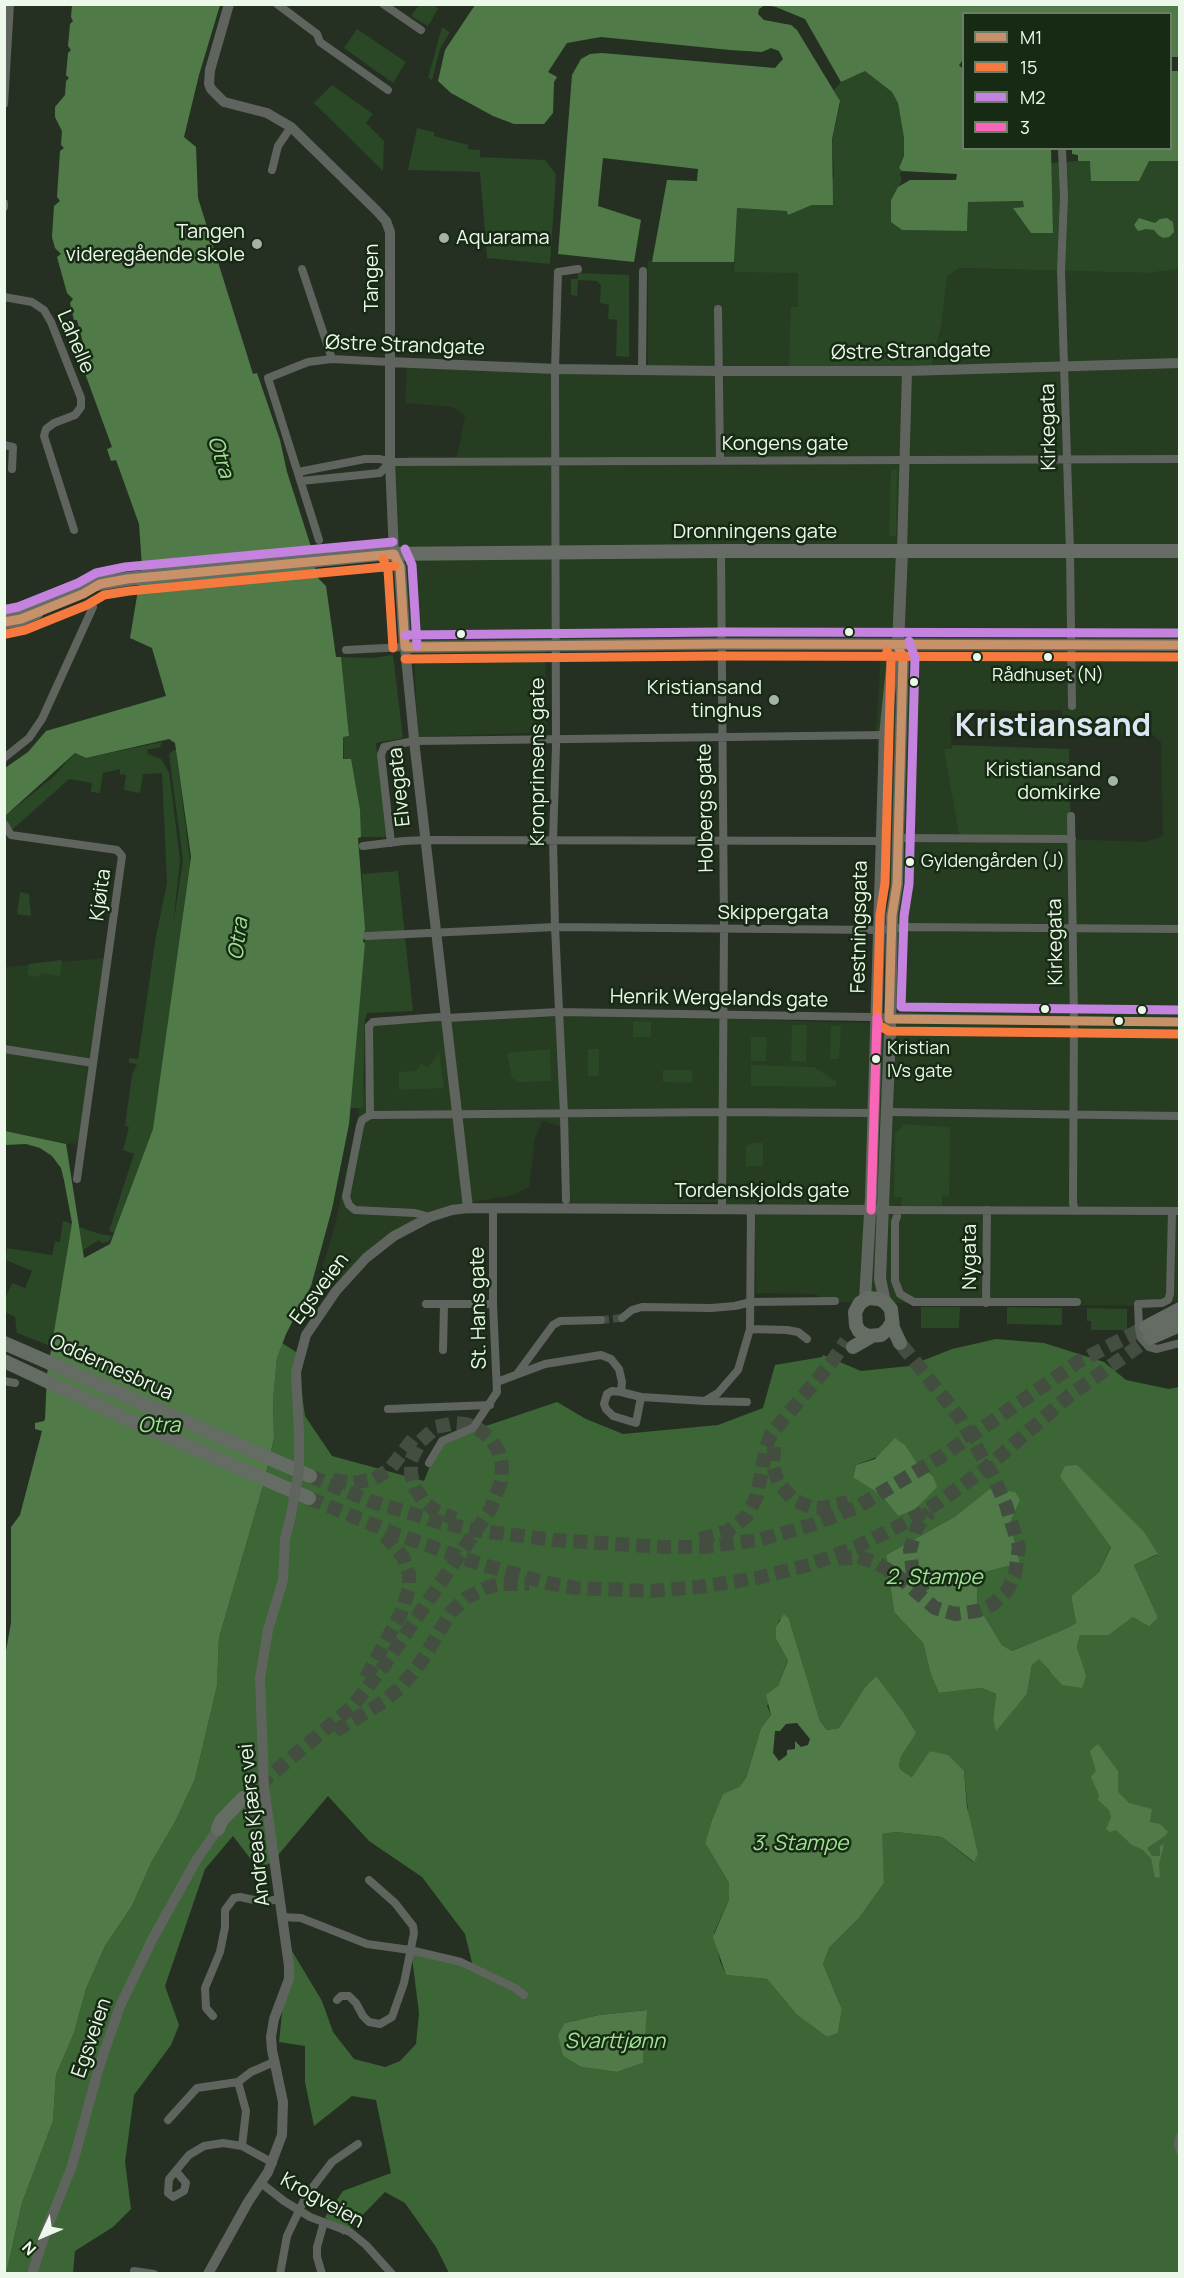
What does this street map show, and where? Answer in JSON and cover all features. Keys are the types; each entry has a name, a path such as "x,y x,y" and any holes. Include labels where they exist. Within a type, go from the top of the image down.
{"highway":[{"path":"854,1322 860,1331 874,1336 896,1346 891,1309 885,1302 875,1298 865,1300 855,1311 849,1344 874,1336 885,1332 892,1322"},
{"path":"1148,1333 1179,1311"},
{"path":"1148,1333 1179,1325"},
{"path":"1148,1333 1179,1332"},
{"path":"4,1338 27,1352"},
{"path":"4,1343 27,1352"},
{"name":"Oddernesbrua","path":"27,1352 310,1476"},
{"path":"4,1361 23,1371"},
{"path":"4,1367 23,1371"},
{"name":"Oddernesbrua","path":"23,1371 309,1498"},
{"path":"218,1829 221,1821 244,1800"}],"main road":[{"name":"Dronningens gate","path":"100,584 141,577 394,554 1179,551"},
{"name":"Festningsgata","path":"877,1210 873,1113 883,1018 886,929 881,841 885,735 893,658 898,646 902,552"},
{"name":"Elvegata","path":"394,554 400,567 405,647"},
{"path":"4,612 24,609 90,585 100,584"},
{"path":"4,622 21,620 83,594 100,584"},
{"path":"405,647 721,644 1179,645"},
{"name":"Festningsgata","path":"886,929 897,884 903,658 898,646"},
{"name":"Festningsgata","path":"877,1210 887,1112 883,1018"},
{"path":"865,1300 877,1210"},
{"path":"877,1210 880,1279 885,1302"}],"street":[{"path":"4,104 10,4"},
{"name":"Tangen","path":"229,4 210,70 211,89 224,102 267,113 291,127 386,221 391,237 389,362"},
{"path":"277,4 317,34 320,42 388,90"},
{"path":"383,4 421,30"},
{"path":"272,170 278,146 291,127"},
{"name":"Kirkegata","path":"1062,150 1064,198 1061,271 1070,552 1072,706"},
{"path":"302,269 332,359"},
{"name":"Kronprinsens gate","path":"566,1200 555,927 555,369 558,272 578,269"},
{"path":"642,369 643,271"},
{"name":"Lahelle","path":"4,297 32,302 44,310 51,322 81,402 81,407 75,415 46,429 44,440 74,530"},
{"path":"718,309 720,460"},
{"name":"Østre Strandgate","path":"319,540 268,378 308,362 332,359 555,369 720,371 907,371 1179,363"},
{"name":"Elvegata","path":"389,362 394,554"},
{"name":"Festningsgata","path":"902,552 907,371"},
{"path":"4,446 13,447 12,469"},
{"name":"Kongens gate","path":"300,476 365,459 390,462 1179,459"},
{"name":"Kongens gate","path":"300,476 380,473 390,462"},
{"name":"Holbergs gate","path":"722,551 724,929 722,1209"},
{"path":"4,758 29,738 42,719 93,607"},
{"path":"346,650 405,647"},
{"name":"Elvegata","path":"405,647 443,1017 468,1208"},
{"path":"392,843 381,755 384,747 414,741 885,735"},
{"name":"Kirkegata","path":"1071,816 1074,1021 1073,1203 1075,1211"},
{"name":"Kjøita","path":"5,825 11,835 117,850 122,856 77,1179"},
{"path":"898,838 1072,839"},
{"path":"363,846 425,840 881,841"},
{"name":"Skippergata","path":"367,936 555,927 1179,929"},
{"name":"Henrik Wergelands gate","path":"443,1017 558,1012 1179,1022"},
{"path":"370,1115 368,1109 369,1026 373,1022 443,1017"},
{"path":"4,1049 93,1063"},
{"path":"887,1112 970,1115 1179,1116"},
{"path":"430,1217 415,1213 355,1210 349,1205 346,1197 362,1120 370,1115 873,1113"},
{"name":"Tordenskjolds gate","path":"452,1210 494,1208 1176,1211"},
{"name":"St. Hans gate","path":"490,1405 498,1392 493,1304 494,1208"},
{"name":"Egsveien","path":"285,1548 299,1471 296,1372 306,1335 336,1291 366,1257 394,1236 430,1217 452,1210"},
{"path":"705,1401 718,1393 738,1370 750,1329 751,1210"},
{"name":"Nygata","path":"986,1303 987,1210"},
{"path":"1176,1211 1168,1300 1162,1303 1138,1304 1139,1328 1143,1343 1157,1349 1179,1343"},
{"path":"897,1216 895,1222 895,1281 900,1294 914,1302 1077,1302"},
{"path":"622,1318 636,1308 711,1308 751,1302 836,1301"},
{"path":"426,1304 493,1304"},
{"path":"443,1350 444,1305"},
{"path":"516,1374 553,1325 560,1321 601,1320"},
{"path":"750,1329 787,1330 798,1332 807,1339"},
{"path":"497,1382 545,1364 601,1355 611,1359 619,1369 622,1382 621,1392"},
{"path":"4,1381 15,1383"},
{"path":"641,1398 636,1423 612,1416 604,1404 607,1394 612,1391 641,1398 747,1402"},
{"path":"388,1409 490,1405"},
{"path":"429,1463 442,1441 473,1428 490,1405"},
{"name":"Andreas Kjærs vei","path":"207,2274 273,2163 282,2135 284,2117 282,2094 272,2050 272,2028 289,1979 288,1951 264,1787 260,1678 268,1630 283,1580 285,1548"},
{"name":"Egsveien","path":"32,2274 46,2231 72,2166 99,2067 120,2006 153,1938 197,1859 218,1829"},
{"path":"337,2000 341,1996 349,1996 356,2002 363,2016 374,2024 386,2022 392,2017 398,2003 414,1933 413,1926 395,1903 369,1880"},
{"path":"213,2016 206,2008 205,1988 219,1952 225,1927 225,1910 234,1898 240,1897 263,1902 279,1899"},
{"path":"282,1917 301,1918 367,1944 410,1950 461,1962 515,1988 524,1995"},
{"path":"168,2120 197,2088 238,2082 251,2072 274,2062"},
{"path":"238,2082 246,2111 242,2146"},
{"path":"1179,2136 1179,2151"},
{"path":"176,2171 189,2155 204,2146 223,2143 242,2146 273,2163"},
{"path":"280,2274 287,2236 311,2188 324,2170 358,2144"},
{"name":"Krogveien","path":"261,2183 298,2210 350,2232 366,2245 392,2274"},
{"path":"322,2274 317,2257 317,2247 324,2222"},
{"path":"134,2271 154,2274"}],"shaded area":[{"path":"419,5 434,5 438,9 428,26 411,16"},
{"path":"442,27 450,32 440,49 432,80 428,78"},
{"path":"357,29 406,62 393,83 344,48"},
{"path":"865,71 892,92 898,103 904,138 904,156 899,168 902,171 899,175 901,182 891,200 891,222 902,230 967,231 968,202 1024,201 1024,207 1014,208 1053,233 1051,163 1179,161 1179,269 1148,273 960,268 947,276 942,322 931,367 789,366 791,307 798,307 798,273 734,272 736,208 788,211 790,214 812,205 834,176 832,139 840,104 834,90 841,82"},
{"path":"332,85 373,114 366,123 384,141 383,171 314,103"},
{"path":"417,128 434,132 434,136 468,145 468,149 480,150 480,157 545,160 556,174 550,264 487,258 480,172 408,170"},
{"path":"648,261 733,262 734,272 791,272 857,279 820,367 838,365 942,322 947,276 960,268 1148,273 1179,269 1179,1301 1162,1306 823,1302 816,1294 756,1293 756,1243 758,1243 752,1239 743,1208 714,1202 570,1205 563,1175 563,1127 542,1121 535,1139 529,1187 513,1195 467,1203 422,1221 332,1284 323,1266 336,1221 365,1082 367,1025 551,1017 568,1014 899,1024 876,731 882,639 545,641 547,732 418,737 414,657 401,656 398,605 390,560 387,466 410,456 457,457 465,416 453,407 405,403 407,367 516,361 648,370","holes":["967,709 1061,710 1068,732 1152,734 1161,742 1163,836 1145,842 959,835 955,810 950,718"]},
{"path":"578,273 629,275 629,357 616,356 617,320 608,319 609,305 600,303 601,286 597,281 578,280 577,296 571,295 571,279 578,279"},
{"path":"893,469 897,470 896,536 889,536 891,472"},
{"path":"393,655 403,738 376,743 388,837 361,837 350,759 344,759 343,737 349,736 341,657 372,658"},
{"path":"162,742 160,747 147,750 148,754 161,759 169,772 180,860 173,926 183,860 169,754 174,750 176,750 190,862 154,1128 116,1233 109,1231 134,1154 123,1150 129,1127 125,1126 132,1075 137,1064 129,1063 129,1058 138,1059 156,936 167,883 162,773 143,774 140,793 124,790 126,775 120,774 120,769 103,773 100,793 91,792 92,783 69,779 13,829 5,827 5,816 53,777 75,753 86,758"},
{"path":"952,745 1069,749 1071,839 959,835 944,749 952,749"},
{"path":"398,871 413,1011 367,1013 363,1108 349,1108 365,942 362,874"},
{"path":"20,892 29,894 31,916 17,914"},
{"path":"106,958 83,1143 67,1144 5,1131 5,967"},
{"path":"62,960 60,976 41,973 40,977 27,975 29,964"},
{"path":"633,1021 651,1022 651,1037 633,1037"},
{"path":"792,1025 807,1025 806,1062 791,1061"},
{"path":"831,1026 841,1026 839,1059 830,1059"},
{"path":"751,1037 767,1037 766,1061 751,1061"},
{"path":"550,1049 551,1081 519,1082 512,1078 507,1053"},
{"path":"588,1049 599,1049 599,1076 588,1076"},
{"path":"439,1053 444,1088 399,1090 399,1072 416,1071 421,1064 428,1067"},
{"path":"751,1065 814,1067 837,1082 836,1087 751,1086"},
{"path":"663,1070 692,1070 692,1083 663,1082"},
{"path":"902,1124 950,1127 949,1196 942,1195 942,1206 901,1206 902,1197 894,1197 895,1133 902,1127"},
{"path":"752,1143 763,1143 763,1164 746,1167 746,1146"},
{"path":"63,1221 73,1224 53,1347 17,1333 15,1317 5,1312 5,1299 12,1283 25,1288 32,1271 6,1260 7,1248 52,1255 55,1241 60,1242"},
{"path":"79,1227 112,1236 108,1242 102,1243 99,1240 83,1250"},
{"path":"921,1307 960,1307 959,1328 921,1328"},
{"path":"1007,1307 1062,1308 1062,1325 1007,1324"},
{"path":"1087,1308 1127,1309 1127,1330 1091,1330 1091,1321 1087,1321"},
{"path":"996,1339 1044,1343 1104,1362 1126,1380 1169,1389 1179,1387 1179,2273 449,2273 436,2247 405,2203 385,2192 343,2235 325,2217 343,2191 391,2173 376,2100 352,2096 314,2126 305,2082 305,2046 279,2042 289,1946 322,2001 333,2032 354,2059 385,2067 400,2061 416,2044 419,2013 411,1949 473,1967 465,1934 422,1877 369,1841 328,1796 273,1861 259,1870 233,1836 205,1869 165,1986 179,2025 171,2045 134,2095 125,2162 131,2209 113,2227 75,2251 73,2273 6,2274 22,2203 53,2121 56,2075 74,2033 86,1989 105,1946 132,1906 151,1863 175,1822 195,1779 217,1686 219,1638 263,1486 274,1438 273,1400 277,1358 282,1343 296,1352 305,1416 332,1456 424,1481 438,1446 474,1430 557,1402 586,1419 623,1434 718,1425 763,1408 775,1365 823,1355 861,1371 909,1366 952,1349","holes":["906,1446 917,1463 933,1476 898,1516 881,1495 853,1476 856,1465","1060,1477 1157,1555 1134,1565 1158,1619 1133,1617 1109,1635 1080,1635 1077,1647 1085,1676 1049,1671 1039,1658 1032,1665 1027,1694 996,1730 993,1720 996,1694 982,1688 939,1693 931,1675 923,1643 894,1612 886,1555 956,1516 976,1502 1010,1522 1020,1563 978,1574 977,1604 1002,1645 1012,1651 1076,1623 1071,1596 1099,1572 1111,1546","789,1619 820,1721 827,1730 839,1728 865,1687 876,1676 885,1691 901,1756 899,1766 901,1770 912,1777 931,1751 964,1771 973,1862 942,1837 896,1832 881,1834 884,1883 859,1918 829,1948 823,1964 842,2009 838,2033 827,2037 797,2015 767,1979 726,1975 720,1961 714,1933 729,1899 729,1883 705,1843 723,1795 739,1787 746,1778 761,1728 771,1715 767,1706 778,1686 788,1659 776,1639 779,1620","646,2010 643,2063 617,2072 581,2067 563,2056 565,2023 599,2015"]}],"water":[{"name":"Otra","path":"72,5 220,5 199,75 184,137 196,147 198,198 253,374 257,373 280,440 287,472 313,553 316,576 326,586 336,657 341,657 349,736 343,737 343,759 351,759 360,810 361,837 358,838 365,929 363,942 365,943 349,1124 332,1209 311,1286 286,1334 277,1358 273,1400 274,1438 263,1486 219,1638 217,1686 195,1779 175,1822 151,1863 132,1906 105,1946 86,1989 74,2033 56,2075 53,2121 22,2203 6,2274 4,2273 4,1662 11,1623 11,1527 20,1515 42,1431 35,1429 35,1423 45,1419 47,1374 72,1223 61,1168 52,1156 40,1148 26,1144 5,1145 5,1131 66,1144 84,1258 110,1244 153,1129 191,857 175,743 169,739 86,758 75,753 5,816 5,768 28,752 46,731 166,696 152,648 130,638 142,566 139,524 116,460 111,461 107,449 112,447 79,357 86,354 77,320 74,320 70,303 73,299 67,293 57,257 61,254 55,248 52,237 54,206 60,201 57,197 60,151 64,148 61,145 62,131 55,117 55,107 65,95 66,81 69,78 66,75 68,53 71,50 68,46 70,24 73,21"},
{"path":"475,5 765,5 759,9 758,14 764,20 791,25 797,30 840,101 832,139 833,205 812,205 788,215 787,211 737,208 734,262 652,262 667,180 697,181 698,169 603,158 598,206 641,220 634,262 558,254 572,75 581,59 590,54 602,53 775,68 783,59 779,51 771,48 762,52 730,50 601,37 567,43 548,72 557,77 554,82 553,113 544,124 514,124 493,116 451,93 438,81 445,50"},
{"path":"765,5 1179,5 1179,57 1172,57 1172,12 962,12 962,61 959,65 962,68 962,150 1051,150 1053,233 1031,233 1013,208 1024,207 1023,201 968,202 967,231 902,230 891,222 891,200 898,187 910,180 956,180 957,174 902,171 899,168 904,156 904,138 898,103 892,92 865,71 841,82 805,19"},
{"path":"1172,71 1179,71 1179,161 1149,161 1139,181 1091,181 1090,161 1078,161 1078,155 1072,154 1072,150 1172,150"},
{"path":"1139,218 1155,223 1167,218 1173,222 1174,232 1169,237 1163,238 1154,230 1138,231 1134,225"},
{"path":"895,1438 906,1446 917,1463 933,1476 937,1487 915,1509 898,1516 881,1495 853,1477 856,1465 875,1459"},
{"name":"2. Stampe","path":"1077,1465 1144,1532 1158,1554 1134,1565 1158,1618 1149,1626 1133,1617 1109,1635 1080,1635 1077,1647 1086,1676 1082,1688 1062,1685 1039,1659 1032,1665 1027,1694 996,1731 993,1720 996,1694 982,1688 939,1693 931,1675 923,1643 894,1612 886,1555 956,1516 990,1489 1015,1492 1020,1500 1010,1522 1020,1563 978,1574 977,1604 1002,1645 1012,1651 1065,1629 1076,1623 1071,1596 1099,1572 1111,1547 1060,1477 1065,1466"},
{"name":"3. Stampe","path":"784,1614 789,1619 820,1721 827,1730 839,1728 865,1687 876,1676 916,1733 901,1756 899,1766 901,1770 912,1777 930,1751 948,1755 964,1771 967,1807 978,1854 974,1862 942,1837 896,1832 882,1834 884,1883 859,1918 829,1948 823,1964 842,2009 838,2033 827,2037 797,2015 767,1979 726,1975 713,1937 729,1899 729,1883 705,1843 723,1794 739,1787 746,1778 761,1728 771,1715 766,1695 778,1686 788,1660 776,1639 776,1627","holes":["797,1723 810,1739 808,1745 801,1747 795,1741 795,1749 787,1750 787,1755 779,1761 773,1753 775,1731 780,1731 786,1724"]},
{"path":"1098,1744 1118,1771 1118,1792 1129,1803 1152,1809 1150,1822 1160,1824 1168,1832 1147,1848 1152,1856 1160,1856 1160,1846 1164,1844 1159,1864 1160,1877 1155,1878 1151,1858 1143,1850 1132,1845 1116,1830 1110,1832 1106,1829 1111,1817 1109,1810 1098,1800 1099,1795 1091,1777 1096,1771 1090,1751"},
{"name":"Svarttjønn","path":"647,2010 643,2063 617,2072 581,2067 563,2056 558,2035 565,2023 599,2015"}],"tunnel":[{"path":"601,1320 622,1318"},
{"path":"310,1476 370,1501 473,1530 555,1540 663,1547 704,1547 758,1540 812,1525 859,1506 942,1456 1078,1362 1146,1327"},
{"path":"309,1498 393,1533 477,1563 547,1583 577,1588 651,1591 699,1587 757,1578 809,1565 856,1547 907,1522 986,1468 1070,1395 1150,1338"},
{"path":"700,1539 728,1531 746,1517 757,1496 771,1434 831,1363 846,1341"},
{"path":"838,1559 859,1557 877,1563 899,1577 935,1608 955,1614 977,1611 993,1604 1007,1591 1015,1575 1019,1547 1006,1505 993,1476 960,1418 900,1343"},
{"path":"243,1798 352,1707 381,1670 490,1510 501,1482 502,1466 499,1452 491,1439 480,1430 466,1424 455,1423 436,1427 420,1442 411,1460 411,1474 415,1488 423,1500 434,1510 455,1519"},
{"path":"333,1480 351,1483 374,1479 390,1469 416,1435"},
{"path":"774,1447 773,1466 776,1476 780,1485 794,1500 810,1507 821,1508 848,1502"},
{"path":"924,1592 913,1574 910,1550 917,1527 930,1512"},
{"path":"366,1678 401,1613 409,1589 409,1574 403,1557 389,1540 379,1533"},
{"path":"335,1731 383,1702 401,1687 421,1662 451,1612 466,1598 500,1584 529,1584"}],"transit line":[{"name":"M2","path":"4,610 18,607 78,583 96,573 125,567 393,542"},
{"name":"M2","path":"405,549 412,565 417,646"},
{"name":"M1","path":"394,554 400,567 405,647"},
{"name":"M1","path":"4,622 21,619 83,594 100,584 127,579 394,554"},
{"name":"15","path":"383,559 388,570 393,648"},
{"name":"15","path":"6,634 25,630 87,605 104,595 395,566"},
{"name":"M2","path":"405,635 721,632 1180,633"},
{"name":"M2","path":"909,641 915,658 909,884 904,916 901,1007 1180,1010"},
{"name":"M1","path":"405,647 721,644 1180,645"},
{"name":"M1","path":"898,646 903,658 897,884 892,915 889,1019 1180,1022"},
{"name":"15","path":"887,651 891,660 885,883 880,915 877,1019 880,1026 889,1031 1180,1034"},
{"name":"15","path":"405,659 721,656 1180,657"},
{"name":"3","path":"871,1210 877,1018"}],"place":[{"name":"Aquarama","path":"444,238"},
{"name":"Tangen videregående skole","path":"257,244"},
{"name":"Rådhuset (N)","path":"1048,657"},
{"name":"Kristiansand tinghus","path":"774,700"},
{"name":"Kristiansand domkirke","path":"1113,781"},
{"name":"Gyldengården (J)","path":"910,862"},
{"name":"Kristian IVs gate","path":"876,1059"}],"district":[{"name":"Kristiansand","path":"1053,727"}]}
